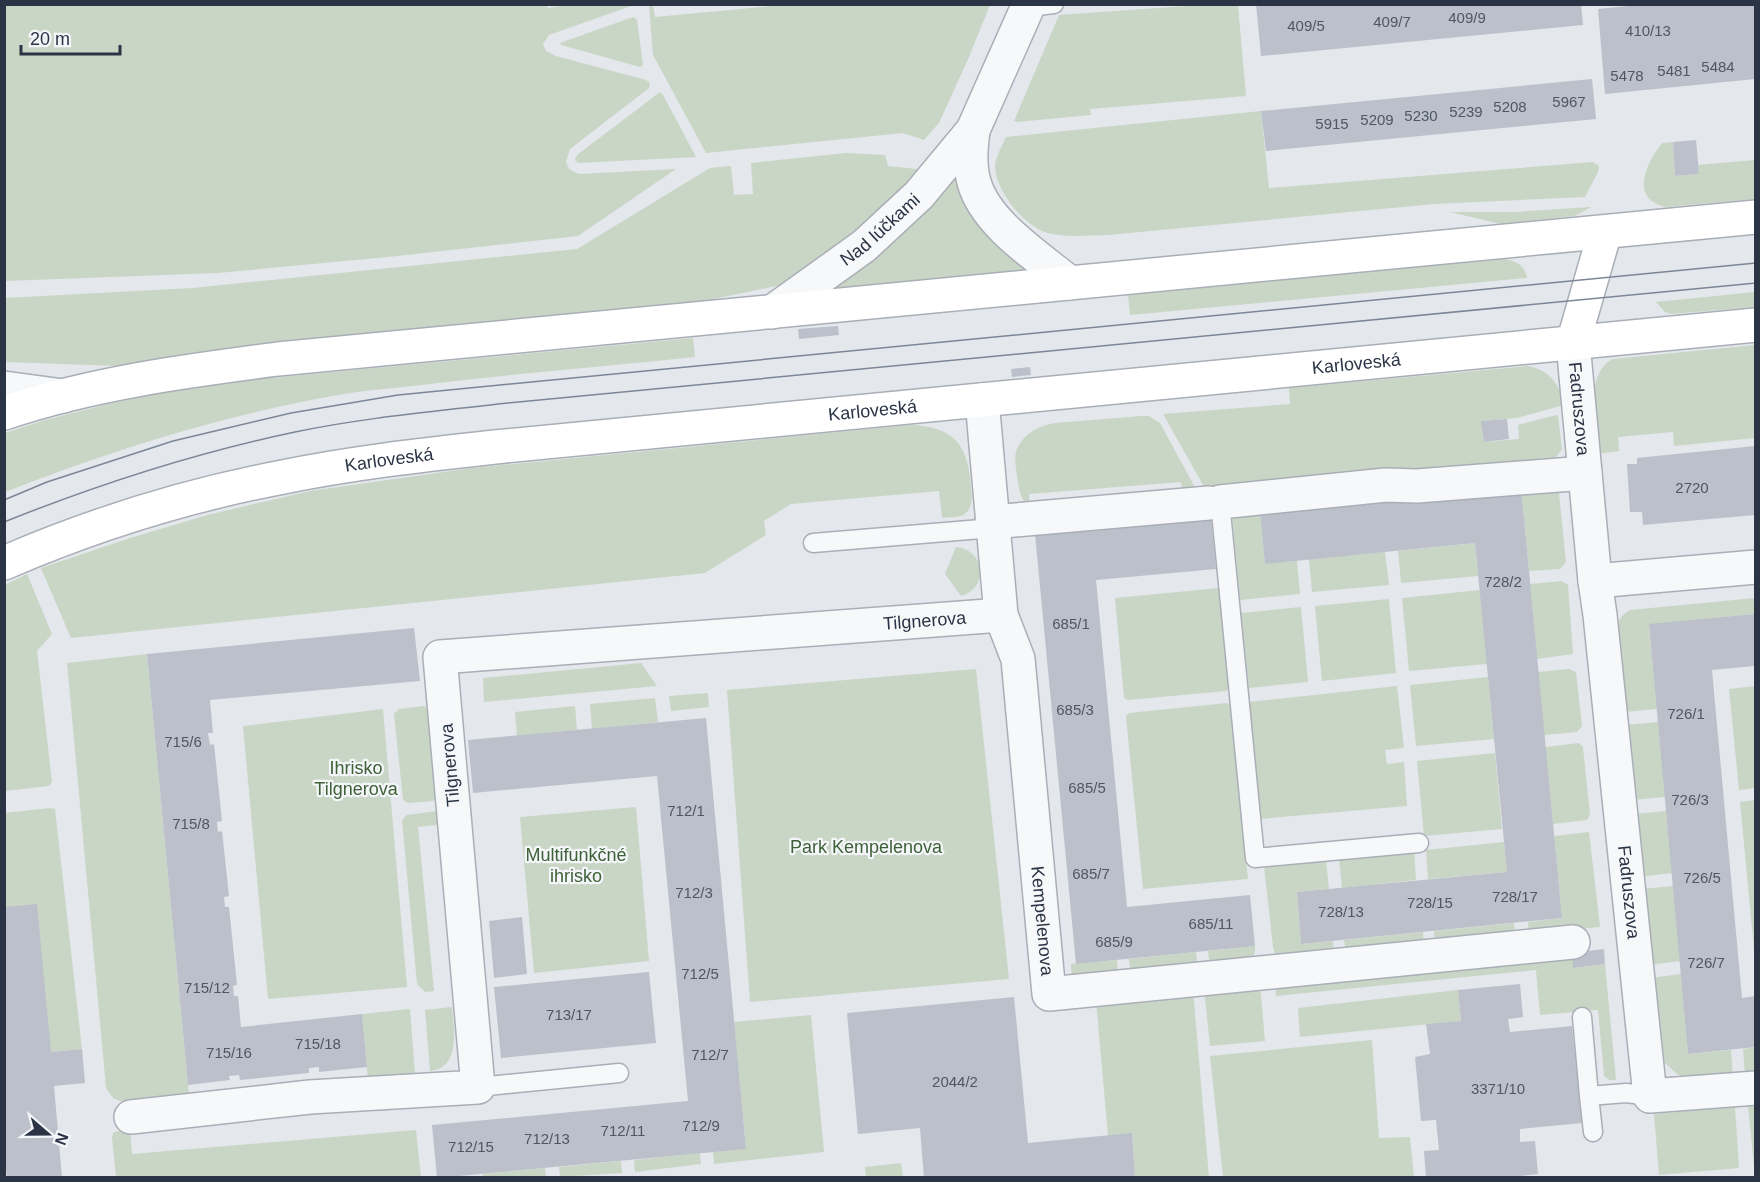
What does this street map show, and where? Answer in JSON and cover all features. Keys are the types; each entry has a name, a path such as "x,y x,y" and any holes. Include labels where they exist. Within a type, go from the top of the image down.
{"main road":[{"path":"4,413 63,396 133,380 278,359 1755,218"},
{"path":"1573,343 1605,232"},
{"name":"Karloveská","path":"4,563 100,526 163,506 276,478 339,467 495,447 1755,325"}],"street":[{"name":"Nad lúčkami","path":"772,312 864,246 919,195 973,130 1037,5"},
{"name":"Nad lúčkami","path":"973,130 970,156 973,181 984,203 1007,230 1070,283"},
{"name":"Fadruszova","path":"1573,343 1585,473"},
{"path":"4,388 63,396"},
{"name":"Kempelenova","path":"982,400 1001,615 1018,659 1049,994 1573,942"},
{"path":"992,525 1386,484 1417,486 1585,473 1595,581 1755,567"},
{"name":"Fadruszova","path":"1595,581 1650,1096"},
{"name":"Tilgnerova","path":"478,1087 440,657 1001,615"},
{"path":"131,1117 310,1097 478,1087"},
{"path":"1650,1096 1755,1089"}],"lane":[{"path":"1214,503 1255,858 1419,843"},
{"path":"813,543 992,525"},
{"path":"1582,1017 1593,1132"},
{"path":"478,1087 619,1073"},
{"path":"1589,1096 1626,1093 1650,1096"}],"green space":[{"path":"573,4 634,5 549,35 543,44 546,51 556,56 650,83 649,88 570,149 566,162 569,169 579,174 676,169 578,236 218,273 5,281 5,5 547,5 548,8"},
{"path":"649,5 653,5 655,17 783,5 990,5 939,123 924,140 903,133 706,153 653,55"},
{"path":"1200,5 1238,5 1246,96 1090,109 1091,115 1014,121 1059,15"},
{"path":"633,17 637,20 643,65 640,67 560,43"},
{"path":"660,92 696,157 578,163 575,160 577,155"},
{"path":"1261,111 1269,188 1593,162 1599,166 1598,172 1585,197 1434,204 1078,236 1048,233 1030,224 1006,197 997,176 996,160 1006,137"},
{"path":"1673,142 1675,176 1699,174 1698,165 1755,160 1755,199 1666,207 1655,203 1644,189 1646,170 1662,143"},
{"path":"846,153 885,155 888,166 927,170 893,204 786,284 704,301 192,353 118,366 5,362 5,298 192,288 577,249 710,168 731,166 734,195 753,194 751,163"},
{"path":"957,161 1032,270 827,289"},
{"path":"1591,207 1575,216 1501,224 1450,212 1514,212"},
{"path":"1505,259 1519,264 1527,278 1130,315 1128,294"},
{"path":"1755,292 1755,307 1671,314 1665,312 1656,302"},
{"path":"693,338 695,357 367,391 300,402 172,434 88,461 5,492 5,433 108,404 179,389 260,379"},
{"path":"1755,345 1755,438 1674,446 1673,432 1618,437 1619,451 1598,454 1594,416 1595,389 1598,376 1604,366 1613,359"},
{"path":"1528,366 1542,371 1552,379 1560,391 1564,405 1517,418 1482,421 1484,442 1519,439 1518,425 1556,415 1562,449 1556,457 1207,492 1163,414 1290,404 1289,388"},
{"path":"1149,416 1160,423 1198,493 1183,494 1181,482 1029,494 1030,507 1025,502 1019,489 1015,457 1020,443 1028,434 1055,423"},
{"path":"911,425 949,434 962,449 967,460 972,494 971,505 965,514 942,518 939,491 791,504 764,521 766,535 705,573 71,638 41,568 207,515 310,491 472,468"},
{"path":"1558,484 1566,562 1560,569 1529,571 1521,487"},
{"path":"1260,512 1265,563 1297,561 1300,594 1240,600 1232,515"},
{"path":"1475,543 1478,576 1401,583 1398,551"},
{"path":"956,547 973,555 980,570 980,578 976,585 970,592 961,596 945,574"},
{"path":"1385,552 1389,585 1312,592 1309,559"},
{"path":"27,574 52,634 37,651 52,782 49,786 5,791 5,585"},
{"path":"1562,581 1568,585 1573,654 1537,659 1530,584"},
{"path":"1220,588 1230,687 1226,691 1128,700 1124,698 1115,598"},
{"path":"1480,590 1487,664 1409,671 1402,598"},
{"path":"1755,598 1755,614 1649,625 1657,709 1624,712 1617,629 1619,620 1625,613 1630,610"},
{"path":"1389,599 1396,673 1322,681 1315,606"},
{"path":"1301,607 1308,682 1249,688 1241,613"},
{"path":"147,654 189,1095 123,1102 113,1098 106,1088 67,663"},
{"path":"641,663 657,686 484,702 483,678"},
{"name":"Park Kempelenova","path":"976,669 1009,979 750,1002 727,690"},
{"path":"1569,669 1576,672 1582,726 1577,732 1544,735 1538,672"},
{"path":"1488,677 1494,739 1416,746 1410,685"},
{"path":"1397,686 1404,748 1385,750 1387,764 1404,762 1407,806 1260,819 1249,702"},
{"path":"1755,686 1755,788 1739,790 1729,689"},
{"path":"708,693 709,707 671,711 669,696"},
{"path":"655,698 658,722 592,729 590,704"},
{"path":"1227,703 1232,707 1248,879 1143,889 1126,716 1129,713"},
{"path":"424,706 428,710 436,796 433,801 408,803 403,800 394,714 399,709"},
{"path":"575,706 577,730 517,736 515,712"},
{"name":"Ihrisko Tilgnerova","path":"383,709 407,987 268,999 243,726"},
{"path":"1658,722 1665,797 1633,800 1626,725"},
{"path":"1579,743 1583,747 1590,815 1587,820 1553,824 1545,747"},
{"path":"1495,753 1502,829 1424,836 1417,761"},
{"path":"1756,800 1755,960 1740,802"},
{"name":"Multifunkčné ihrisko","path":"636,807 649,961 534,973 520,817"},
{"path":"55,809 82,1049 51,1052 5,907 4,813"},
{"path":"438,811 444,824 418,827 434,991 425,992 417,984 402,820 407,815"},
{"path":"1666,811 1672,873 1639,877 1634,814"},
{"path":"1589,832 1600,927 1529,934 1528,922 1562,918 1554,836"},
{"path":"1504,842 1507,872 1428,879 1426,850"},
{"path":"1414,850 1416,880 1342,888 1339,858"},
{"path":"1326,860 1329,889 1297,892 1301,944 1333,941 1334,953 1279,957 1273,947 1264,866"},
{"path":"1673,886 1680,961 1649,965 1641,889"},
{"path":"1514,923 1515,936 1435,944 1434,931"},
{"path":"1423,932 1424,945 1346,953 1344,940"},
{"path":"1255,946 1251,961 1210,967 1208,951"},
{"path":"1196,952 1198,968 1131,975 1129,959"},
{"path":"1572,953 1574,968 1605,964 1616,1080 1609,1080 1604,1076 1598,1010 1540,1015 1536,970 1276,996 1275,983"},
{"path":"1117,960 1118,975 1072,980 1071,964"},
{"path":"1681,974 1688,1054 1731,1050 1733,1077 1685,1078 1665,1063 1661,1056 1650,978"},
{"path":"1260,984 1265,1041 1210,1046 1204,989"},
{"path":"1193,990 1209,1177 1135,1177 1132,1134 1108,1136 1096,1000"},
{"path":"1458,990 1461,1021 1300,1037 1298,1008"},
{"path":"452,1007 454,1036 451,1055 447,1063 430,1071 425,1010"},
{"path":"410,1009 415,1074 368,1079 362,1014"},
{"path":"811,1015 824,1152 714,1164 713,1152 746,1148 734,1022"},
{"path":"1372,1040 1379,1138 1410,1137 1414,1177 1223,1177 1210,1056"},
{"path":"1755,1047 1755,1075 1745,1076 1743,1049"},
{"path":"1755,1104 1755,1167 1754,1167 1748,1105"},
{"path":"1735,1107 1739,1168 1659,1175 1654,1114"},
{"path":"130,1129 132,1154 416,1130 421,1177 116,1177 112,1137 114,1132"},
{"path":"700,1153 701,1164 635,1172 634,1160"},
{"path":"621,1161 622,1173 560,1177 559,1167"},
{"path":"901,1163 903,1177 866,1177 865,1167"},
{"path":"545,1168 546,1177 483,1177 483,1174"}],"building":[{"path":"1256,4 1581,4 1583,25 1261,56"},
{"path":"1648,4 1755,4 1755,79 1605,94 1598,9"},
{"path":"1592,79 1596,119 1266,151 1261,111"},
{"path":"1696,140 1699,174 1675,176 1673,142"},
{"path":"838,326 839,335 799,339 798,329"},
{"path":"1030,367 1031,375 1012,377 1011,369"},
{"path":"1507,419 1509,439 1484,442 1481,421"},
{"path":"1755,446 1755,515 1643,525 1642,512 1630,512 1627,464 1637,464 1637,458"},
{"path":"1521,487 1562,918 1301,944 1297,892 1507,872 1475,543 1265,564 1260,512"},
{"path":"1211,517 1216,569 1096,580 1127,907 1250,895 1255,946 1076,964 1035,534"},
{"path":"1755,614 1755,666 1712,670 1742,998 1755,996 1755,1047 1688,1054 1649,624"},
{"path":"414,628 420,681 210,700 213,733 208,733 210,745 214,744 222,821 217,822 218,832 222,831 229,896 224,897 225,907 229,907 237,985 233,986 234,996 238,996 241,1027 362,1014 367,1067 319,1072 319,1067 309,1068 309,1073 240,1080 239,1075 229,1076 230,1080 188,1085 147,654"},
{"path":"706,718 746,1149 437,1178 432,1125 688,1101 657,776 473,793 468,740"},
{"path":"37,904 51,1052 82,1049 85,1083 54,1086 62,1178 7,1178 4,1153 4,907"},
{"path":"522,917 527,974 494,978 489,921"},
{"path":"1604,949 1605,964 1573,968 1572,953"},
{"path":"649,972 656,1043 501,1058 494,987"},
{"path":"1520,984 1523,1017 1508,1019 1510,1032 1572,1026 1582,1123 1520,1129 1520,1142 1535,1141 1538,1174 1503,1178 1426,1178 1424,1151 1439,1150 1436,1120 1421,1121 1415,1057 1430,1054 1426,1024 1461,1021 1458,990"},
{"path":"1014,997 1028,1143 1132,1133 1135,1178 924,1178 920,1128 858,1134 847,1013"}],"tram line":[{"path":"4,500 47,482 173,441 291,413 398,395 1756,263"},
{"path":"4,522 111,482 184,460 258,440 371,419 498,404 1756,283"}]}
